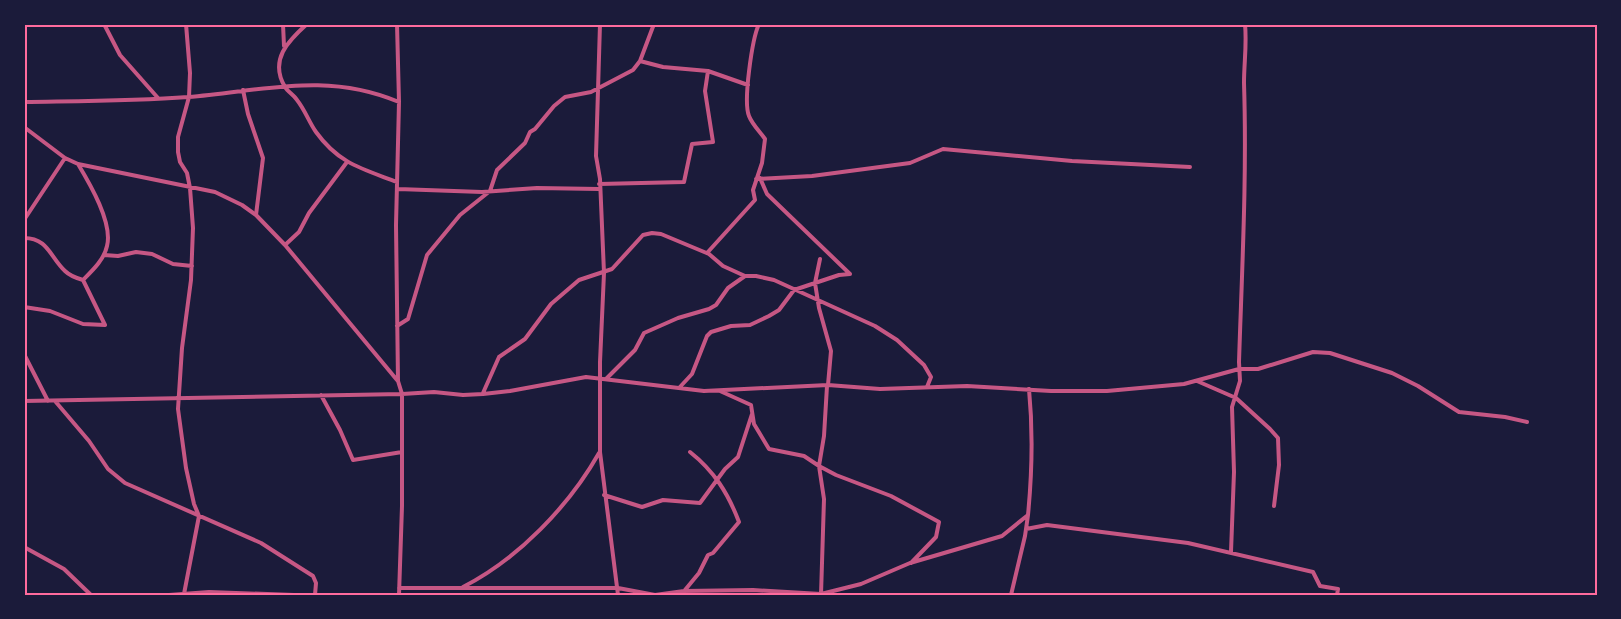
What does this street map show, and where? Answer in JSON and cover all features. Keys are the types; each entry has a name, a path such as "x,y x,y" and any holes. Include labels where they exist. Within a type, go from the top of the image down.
{"street":[{"path":"104,24 120,55 158,98"},
{"path":"184,594 200,516 194,504 186,468 178,398 192,266 193,228 190,188 187,173 180,162 178,152 178,136 189,97 190,73 186,24"},
{"path":"283,24 284,47"},
{"path":"307,24 284,47 281,54 280,74 284,85 332,151 346,162 397,182"},
{"path":"397,24 398,381 402,394 399,595"},
{"path":"600,24 596,156 604,273 604,378 600,452 618,595"},
{"path":"398,326 408,320 427,255 460,214 490,191 497,170 525,142 530,132 559,101 569,95 586,94 626,76 633,70 640,61 654,24"},
{"path":"707,254 755,200 753,190 762,163 765,139 748,115 748,85 750,61 759,24"},
{"path":"1232,552 1234,472 1232,407 1240,381 1246,122 1245,24"},
{"path":"640,61 663,67 708,71 748,85"},
{"path":"398,189 490,191 684,182 692,144 713,142 705,91 708,71"},
{"path":"24,102 189,97 284,85 337,85 368,90 399,102"},
{"path":"243,90 248,114 263,158 255,215"},
{"path":"24,127 65,158 78,164 215,192 242,205 285,245 398,381"},
{"path":"758,178 812,176 910,163 943,149 1072,161 1190,167"},
{"path":"24,220 65,158"},
{"path":"285,245 299,232 309,213 346,162"},
{"path":"78,164 95,193 106,227 107,245 104,255 82,280"},
{"path":"679,387 692,374 707,336 711,332 731,326 750,325 779,310 794,290 839,275 850,274 767,194 758,178"},
{"path":"483,394 499,357 525,339 551,304 579,280 612,269 647,233 661,234 707,254 723,266 745,276 774,280 875,326 897,340 924,365 931,378 927,387"},
{"path":"24,238 34,238 43,243 67,273 82,280 105,325 84,324 50,311 24,307"},
{"path":"104,255 118,256 136,252 152,254 173,264 192,266"},
{"path":"820,259 815,283 831,351 824,436 819,466 824,499 821,595"},
{"path":"604,378 635,350 644,333 716,305 728,288 745,276"},
{"path":"719,391 734,388 828,386 880,389 967,386 1107,391 1167,387 1239,369 1258,369 1313,352 1330,353 1392,373 1459,412 1527,422"},
{"path":"24,354 48,401"},
{"path":"24,401 434,392 483,394 586,377 719,391 749,403 753,410 754,424 769,449 804,456 836,475 891,496 939,522 936,537 910,563"},
{"path":"1196,381 1236,398 1278,438 1279,465 1274,506"},
{"path":"1011,595 1028,514 1031,450 1029,389"},
{"path":"321,395 353,460 402,452"},
{"path":"54,400 89,441 108,469 125,483 261,543 313,576 316,583 315,595"},
{"path":"604,495 642,507 663,500 697,504 703,502 725,469 738,457 753,410"},
{"path":"462,588 502,564 542,526 573,491 600,452"},
{"path":"684,591 699,573 708,555 713,553 739,522 730,498 718,480 704,463 690,452"},
{"path":"399,588 618,588 655,595 684,591 753,590 821,595 861,584 910,563 1002,536 1028,514"},
{"path":"1026,530 1047,525 1178,541 1232,552 1313,572 1320,586 1338,589 1337,595"},
{"path":"24,547 64,569 91,595"},
{"path":"169,595 193,593 294,595"}]}
